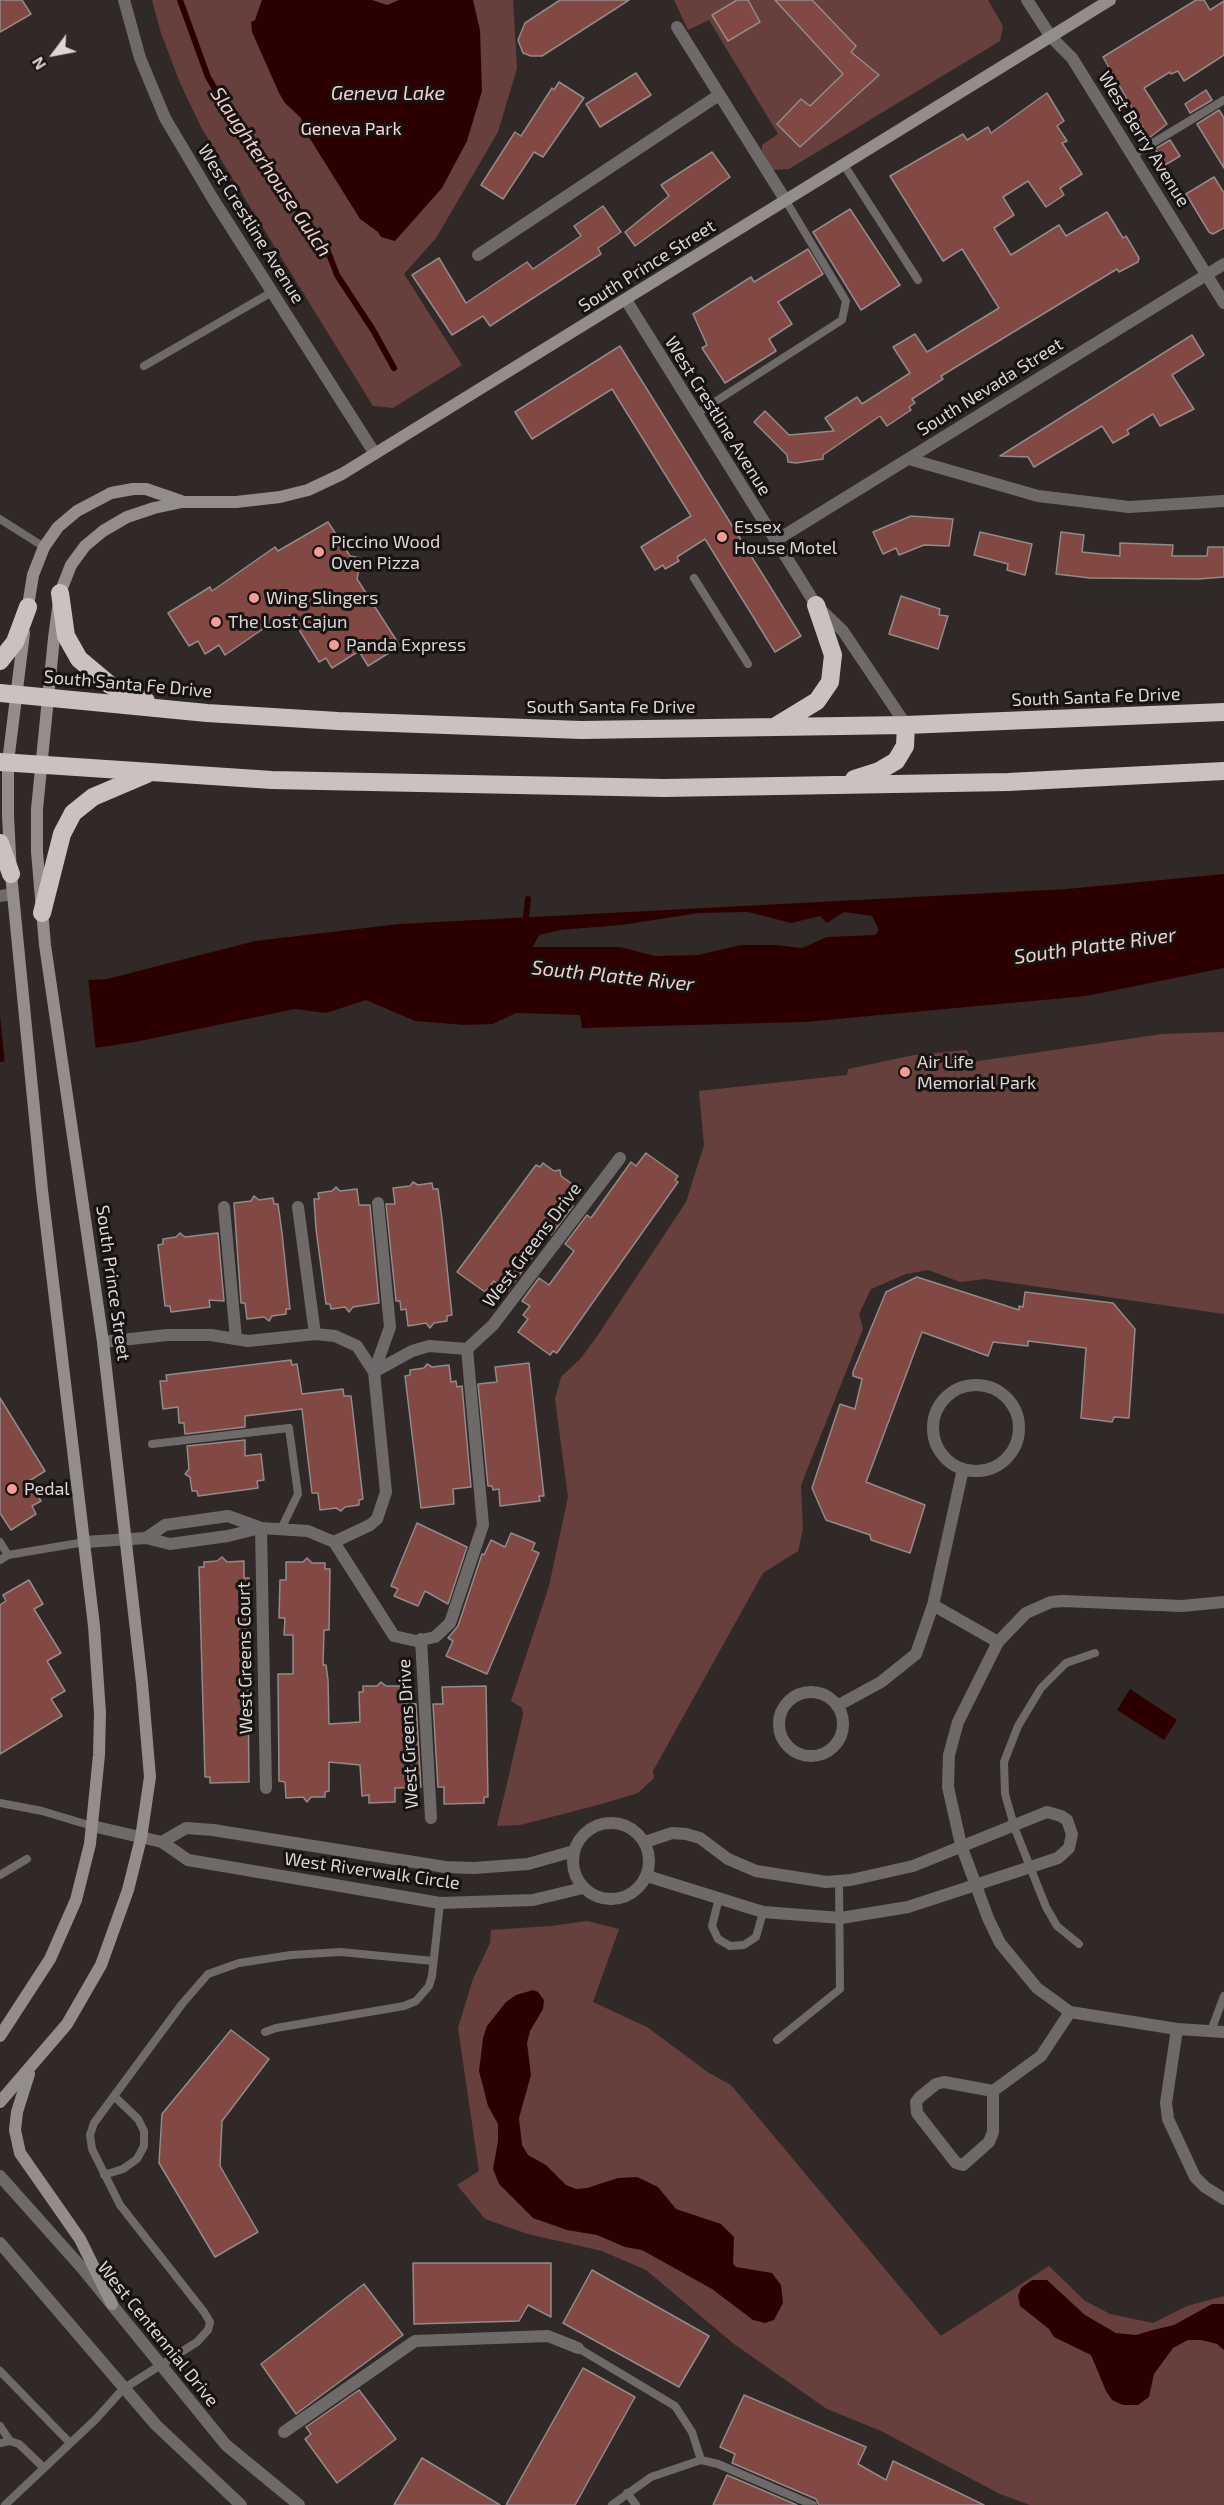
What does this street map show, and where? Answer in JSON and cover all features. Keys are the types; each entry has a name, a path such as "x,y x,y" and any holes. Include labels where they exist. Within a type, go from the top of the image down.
{"highway":[{"path":"60,592 66,636 83,664 110,685 165,709"},
{"path":"773,727 817,702 830,682 833,655 816,605"},
{"path":"0,662 15,642 28,607"},
{"name":"South Santa Fe Drive","path":"8,693 165,709 338,721 581,730 906,725 1224,712"},
{"path":"832,785 879,771 896,761 905,746 906,725"},
{"path":"4,762 272,780 664,788 1008,782 1224,771"},
{"path":"42,913 62,834 73,813 93,797 150,773"},
{"path":"0,843 11,874"}],"street":[{"name":"West Crestline Avenue","path":"124,0 140,58 165,118 375,454"},
{"name":"West Berry Avenue","path":"1027,0 1051,37 1072,58 1224,303"},
{"name":"South Prince Street","path":"0,2102 67,2024 101,1965 119,1920 141,1838 150,1777 126,1538 103,1342 45,945 37,852 37,809 60,592 71,565 95,537 127,517 182,502 250,501 294,494 323,483 375,454 626,300 1110,0"},
{"path":"677,27 786,201"},
{"path":"478,255 719,95"},
{"name":"South Nevada Street","path":"775,541 1224,264"},
{"name":"West Crestline Avenue","path":"626,300 816,605 843,631 906,725"},
{"path":"909,459 1038,496 1129,507 1224,501"},
{"name":"South Prince Street","path":"0,2036 30,1994 65,1927 86,1868 98,1791 100,1713 85,1542 35,1119 11,874 4,762 8,693 33,575 44,547 58,527 77,511 111,493 146,489 182,502"},
{"path":"0,896 13,894"},
{"name":"West Greens Drive","path":"431,1818 421,1639 435,1637 450,1623 483,1525 467,1349 493,1325 620,1158"},
{"path":"334,1542 370,1525 377,1519 385,1501 374,1371 390,1327 378,1203"},
{"path":"224,1207 236,1339"},
{"path":"298,1207 315,1334"},
{"path":"103,1342 167,1335 248,1341 315,1334 347,1339 357,1346 374,1371"},
{"path":"374,1371 412,1351 429,1346 467,1349"},
{"path":"972,1384 988,1386 1004,1394 1014,1408 1019,1424 1017,1441 1009,1456 996,1467 980,1472 963,1469 948,1461 937,1448 932,1432 934,1414 942,1400 955,1389 972,1384"},
{"path":"837,1706 881,1682 916,1654 933,1605 963,1469"},
{"path":"146,1538 165,1525 228,1516 261,1528"},
{"path":"85,1542 146,1538 170,1544 228,1536 261,1528 308,1531 334,1542 394,1636 402,1640 421,1639"},
{"name":"West Greens Court","path":"261,1528 266,1788"},
{"path":"1218,2032 1177,2029 1070,2012 1036,1988 1000,1943 988,1918 961,1845 948,1787 948,1755 958,1722 998,1642 1026,1613 1051,1602 1182,1606 1224,1602"},
{"path":"933,1605 998,1642"},
{"path":"810,1692 830,1698 837,1706 843,1726 836,1745 818,1756 808,1756 789,1747 780,1729 780,1718 790,1700 810,1692"},
{"path":"645,1842 672,1833 686,1833 700,1838 728,1859 756,1871 800,1880 839,1881 881,1875 913,1866 1047,1812 1054,1813 1067,1821 1072,1834 1069,1848 1058,1858 908,1907 841,1918 764,1912 646,1876"},
{"path":"616,1822 628,1826 645,1842 649,1857 646,1876 636,1891 625,1897 600,1898 583,1888 574,1871 574,1851 582,1835 592,1827 616,1822"},
{"name":"West Riverwalk Circle","path":"92,1826 162,1842 188,1860 440,1903 533,1900 583,1888"},
{"name":"West Riverwalk Circle","path":"162,1842 186,1828 213,1830 445,1867 474,1868 528,1864 574,1851"},
{"path":"993,2091 993,2132 989,2142 963,2165 956,2163 917,2113 916,2102 936,2084 944,2082 993,2091 1041,2056 1070,2012"},
{"path":"1177,2029 1166,2103 1168,2119 1195,2176 1204,2187 1224,2199"},
{"path":"32,2067 17,2112 15,2130 20,2153 80,2239 112,2304"},
{"name":"West Centennial Drive","path":"0,2176 112,2304 226,2445 299,2505"},
{"path":"0,2243 123,2389 183,2453 241,2505"},
{"path":"284,2432 415,2341 548,2336 578,2348"}],"lane":[{"path":"1133,155 1224,100"},
{"path":"844,165 918,280"},
{"path":"696,414 842,320 846,301 786,201"},
{"path":"144,366 272,292"},
{"path":"0,519 44,547"},
{"path":"694,578 748,664"},
{"path":"152,1444 289,1428 298,1494 281,1529"},
{"path":"0,1542 4,1557 85,1542"},
{"path":"1079,1944 1057,1926 1046,1907 1005,1794 1004,1762 1018,1726 1041,1688 1066,1663 1095,1653"},
{"path":"0,1803 42,1811 92,1826"},
{"path":"0,1875 27,1859"},
{"path":"777,2040 840,1989 839,1881"},
{"path":"719,1898 712,1926 718,1939 730,1946 744,1946 756,1937 764,1912"},
{"path":"266,2032 276,2028 404,2006 416,2001 429,1986 440,1903"},
{"path":"5,2505 123,2389 203,2337 210,2322 120,2205 92,2149 90,2135 94,2123 197,1984 208,1974 222,1968 291,1955 341,1952 433,1961"},
{"path":"1218,2032 1221,1997 1224,1996"},
{"path":"104,2175 123,2169 137,2159 144,2146 144,2131 138,2119 114,2096"},
{"path":"578,2348 675,2406 692,2432 701,2460"},
{"path":"0,2371 70,2443"},
{"path":"0,2426 10,2441 29,2452 44,2468"},
{"path":"0,2443 10,2441"},
{"path":"612,2505 651,2477 701,2460 718,2464 813,2505"},
{"path":"627,2493 636,2505"}],"green space":[{"name":"Geneva Park","path":"152,0 513,0 517,68 498,132 436,238 404,274 462,365 393,408 373,406 202,129 180,83 161,33"},
{"path":"674,0 988,0 1003,26 1000,41 789,169 773,170 762,151 762,145 778,134 709,20 688,30"},
{"path":"1224,1032 1224,1314 985,1279 960,1282 928,1270 906,1274 871,1289 859,1314 863,1329 801,1485 803,1529 798,1551 763,1573 653,1771 654,1778 638,1793 520,1825 497,1826 523,1715 522,1708 511,1701 549,1586 568,1497 555,1399 561,1377 581,1358 598,1335 686,1202 704,1145 699,1091 847,1075 848,1069 914,1055 967,1050 972,1062 1162,1034"},
{"path":"587,1921 619,1929 593,2002 647,2027 709,2073 731,2085 941,2336 1049,2266 1085,2301 1110,2314 1153,2323 1187,2306 1224,2296 1224,2505 1030,2505 1000,2494 881,2431 827,2409 734,2344 646,2270 602,2251 528,2234 485,2219 457,2185 479,2171 458,2028 473,1979 490,1943 491,1930"}],"water":[{"name":"Geneva Lake","path":"262,0 372,0 387,5 399,0 473,0 480,30 482,91 467,141 442,188 395,241 381,237 378,232 360,219 302,126 301,118 285,103 279,93 252,32 251,22 255,20"},
{"name":"South Platte River","path":"1224,874 1224,968 1086,996 805,1022 582,1028 580,1015 516,1013 493,1024 464,1025 415,1021 366,1000 326,1013 295,1009 135,1042 0,1062 0,985 107,979 255,941 399,924 1067,889","holes":["748,912 791,923 820,916 827,923 844,912 872,916 879,930 875,935 827,937 802,948 741,945 698,955 655,956 620,947 533,947 539,935 560,930 621,925 699,913"]},
{"path":"1130,1689 1177,1720 1164,1740 1117,1710"},
{"path":"533,1990 538,1992 544,2000 543,2009 530,2031 527,2043 531,2075 519,2118 522,2145 528,2155 546,2165 566,2185 576,2189 587,2188 618,2178 637,2177 658,2187 676,2209 721,2224 734,2237 733,2263 736,2267 772,2273 781,2285 783,2303 774,2320 765,2323 753,2320 712,2289 642,2250 625,2247 597,2235 567,2230 533,2218 499,2184 493,2169 498,2141 498,2124 488,2106 479,2071 483,2038 487,2026 506,2002 516,1995"},
{"path":"1032,2280 1047,2280 1085,2315 1116,2333 1136,2335 1174,2325 1212,2304 1224,2304 1224,2350 1217,2344 1201,2340 1188,2340 1173,2348 1154,2374 1149,2397 1138,2405 1123,2405 1112,2400 1106,2391 1091,2355 1054,2337 1049,2329 1020,2306 1018,2296 1021,2288"}],"pier":[{"path":"88,977 96,1051 5,1064 0,1016 0,982"}],"building":[{"path":"0,0 22,0 31,14 0,32"},
{"path":"560,0 629,0 542,56 523,53 518,40 525,23"},
{"path":"737,0 748,0 760,22 728,41 712,15"},
{"path":"775,0 812,0 856,46 851,52 879,75 800,147 777,124 801,99 810,106 843,74"},
{"path":"1196,0 1204,0 1210,10 1224,1 1224,55 1184,81 1178,71 1171,74 1170,72 1144,88 1167,124 1149,138 1103,57"},
{"path":"636,73 651,95 600,127 586,104"},
{"path":"559,82 584,98 543,157 534,152 503,199 481,185 515,132 521,136 552,88 554,90"},
{"path":"1206,90 1212,100 1190,113 1185,104"},
{"path":"1047,93 1064,121 1057,126 1067,141 1062,143 1082,174 1060,188 1064,195 1046,207 1028,181 1003,197 1014,215 994,228 1011,255 1059,225 1066,236 1107,212 1123,238 1126,236 1139,258 1138,262 1119,272 1117,269 941,376 943,379 912,399 915,403 909,407 911,410 887,426 880,416 823,455 823,459 788,462 787,455 754,422 765,411 789,435 834,431 825,418 857,397 862,404 910,373 893,347 915,334 927,352 999,308 962,249 943,261 890,176 963,134 967,140 988,127 991,133"},
{"path":"1219,110 1224,118 1224,168 1197,124"},
{"path":"1170,140 1180,156 1165,165 1155,149"},
{"path":"712,152 730,177 635,246 625,232 669,196 661,185"},
{"path":"1214,177 1224,193 1224,228 1213,234 1209,232 1186,194"},
{"path":"603,206 621,232 598,248 601,254 490,326 483,316 452,335 412,275 439,258 466,303 527,262 533,269 581,236 574,226"},
{"path":"850,209 900,285 861,310 813,232"},
{"path":"808,249 823,274 778,302 792,324 769,339 776,351 725,383 702,348 707,345 693,314 751,277 754,282"},
{"path":"1192,335 1204,355 1172,375 1194,409 1160,426 1153,414 1127,430 1129,434 1113,443 1102,426 1034,467 1028,457 1000,456"},
{"name":"Essex House Motel","path":"620,346 801,636 775,652 705,539 677,557 679,561 665,569 663,565 655,570 641,547 691,516 612,389 532,439 515,412"},
{"path":"911,516 953,519 949,546 924,545 899,555 896,548 883,554 873,532"},
{"path":"328,522 350,556 361,558 357,579 400,646 368,666 359,651 332,668 326,658 319,662 290,615 278,623 276,620 225,655 219,645 205,654 198,641 189,646 168,613 210,587 212,591 275,547 278,551"},
{"path":"980,532 1032,544 1025,575 1007,570 1008,564 974,555"},
{"path":"1061,532 1084,535 1082,552 1120,556 1120,543 1173,545 1172,556 1207,556 1208,547 1224,547 1224,577 1198,579 1090,578 1056,574"},
{"path":"901,596 940,609 939,615 948,616 938,649 889,634"},
{"path":"646,1153 678,1176 675,1180 678,1182 557,1353 553,1351 550,1355 518,1332 528,1319 523,1315 530,1306 522,1301 539,1278 549,1285 574,1251 565,1244 587,1215 591,1218 631,1162 636,1166"},
{"path":"543,1163 554,1171 560,1170 561,1176 575,1186 565,1200 573,1206 551,1235 549,1233 508,1291 494,1281 485,1292 457,1272 536,1165 540,1167"},
{"path":"413,1182 418,1185 432,1183 433,1189 438,1189 442,1219 452,1315 447,1316 447,1321 434,1323 430,1328 426,1323 408,1326 406,1309 401,1310 400,1301 396,1301 386,1204 395,1204 393,1188 410,1186"},
{"path":"336,1187 340,1191 357,1189 359,1205 370,1205 379,1303 353,1307 349,1312 345,1307 331,1309 330,1304 326,1304 316,1229 314,1199 319,1199 318,1193 332,1191"},
{"path":"254,1196 259,1200 273,1198 274,1204 278,1204 282,1233 290,1309 286,1309 286,1314 272,1316 269,1321 264,1317 247,1319 245,1303 241,1303 234,1203 251,1201"},
{"path":"180,1233 185,1237 218,1233 224,1301 209,1300 210,1307 171,1312 170,1306 165,1306 158,1245 163,1244 163,1239 176,1237"},
{"path":"917,1277 1019,1310 1019,1306 1023,1307 1025,1292 1113,1303 1135,1329 1129,1418 1114,1417 1112,1422 1081,1418 1086,1348 1028,1341 1028,1346 993,1342 988,1356 922,1332 866,1482 925,1505 910,1553 871,1540 870,1535 826,1520 812,1488 840,1404 855,1409 862,1379 853,1376 853,1372 886,1292"},
{"path":"291,1360 292,1365 297,1364 302,1394 343,1389 344,1396 351,1396 363,1499 359,1500 359,1505 345,1507 341,1511 336,1508 320,1510 318,1493 312,1493 302,1409 245,1416 245,1427 185,1434 184,1423 179,1423 178,1407 163,1409 160,1381 167,1381 166,1375"},
{"path":"529,1363 544,1496 539,1496 540,1501 500,1506 499,1489 493,1490 492,1486 488,1486 478,1384 497,1382 495,1367"},
{"path":"427,1364 432,1367 449,1365 451,1382 456,1381 457,1387 462,1386 471,1487 453,1489 454,1504 421,1508 405,1376 410,1375 410,1370 424,1368"},
{"path":"0,1398 45,1471 29,1481 41,1501 32,1506 36,1514 11,1530 0,1513"},
{"path":"245,1440 245,1456 261,1454 264,1480 257,1481 258,1488 198,1496 197,1491 192,1491 190,1477 185,1474 189,1469 187,1446"},
{"path":"417,1523 467,1547 448,1604 425,1591 418,1606 394,1596 398,1589 391,1586"},
{"path":"511,1533 535,1543 532,1550 539,1553 487,1674 446,1656 453,1641 448,1638 458,1626 482,1554 484,1555 491,1540 505,1547"},
{"path":"222,1557 227,1562 244,1561 244,1578 249,1578 250,1617 246,1617 247,1661 251,1660 251,1681 248,1681 249,1782 210,1783 210,1777 205,1777 199,1567 204,1567 204,1562 217,1561"},
{"path":"307,1558 312,1563 325,1563 325,1569 330,1569 329,1630 324,1630 323,1665 326,1665 328,1680 329,1724 360,1722 359,1692 363,1692 363,1686 377,1686 381,1682 386,1686 403,1686 403,1702 416,1704 421,1787 395,1788 395,1802 369,1803 369,1795 362,1796 360,1765 329,1762 329,1791 325,1792 325,1797 311,1797 307,1802 303,1797 286,1798 285,1782 279,1781 278,1674 293,1674 293,1635 284,1635 285,1618 279,1618 280,1580 286,1580 286,1562 303,1562"},
{"path":"29,1580 43,1604 34,1609 61,1653 47,1661 65,1691 51,1699 62,1716 0,1754 0,1605 6,1601 3,1595"},
{"path":"486,1686 488,1797 484,1797 484,1803 444,1804 444,1787 438,1787 433,1704 443,1704 442,1687"},
{"path":"231,2030 269,2059 222,2121 220,2166 258,2232 215,2257 159,2163 162,2114"},
{"path":"413,2263 551,2263 551,2317 528,2305 519,2321 414,2324"},
{"path":"592,2270 709,2336 679,2387 563,2323"},
{"path":"364,2284 403,2335 296,2414 261,2364"},
{"path":"583,2368 635,2397 575,2505 506,2505"},
{"path":"359,2390 396,2439 337,2483 305,2439 311,2434 306,2427"},
{"path":"744,2395 866,2447 858,2464 886,2480 893,2461 984,2505 819,2505 816,2499 732,2463 735,2454 720,2447"},
{"path":"422,2458 500,2505 394,2505"},
{"path":"727,2475 797,2505 713,2505"}],"waterway":[{"name":"Slaughterhouse Gulch","path":"180,0 208,77 231,116 264,157 279,184 327,249 337,275 373,330 394,368"},
{"name":"Slaughterhouse Gulch","path":"525,925 528,899"}],"place":[{"name":"Essex House Motel","path":"722,537"},
{"name":"Piccino Wood Oven Pizza","path":"319,552"},
{"name":"Wing Slingers","path":"254,598"},
{"name":"The Lost Cajun","path":"216,622"},
{"name":"Panda Express","path":"334,645"},
{"name":"Air Life Memorial Park","path":"905,1072"},
{"name":"Pedal","path":"12,1489"}]}
